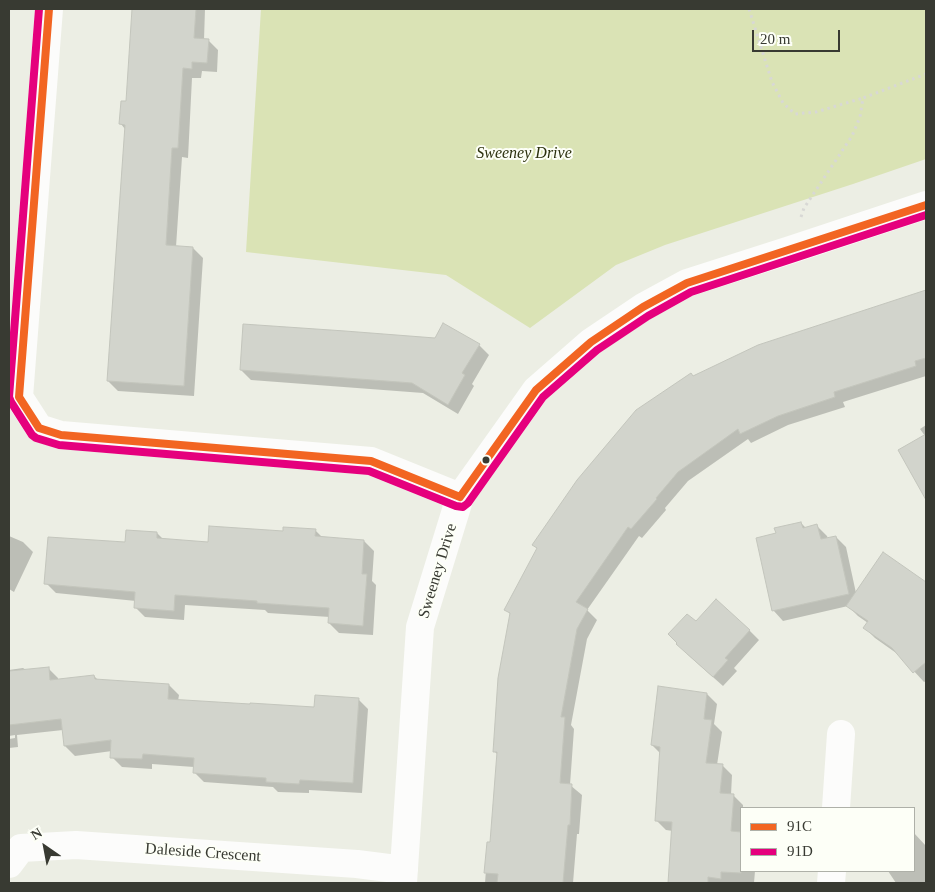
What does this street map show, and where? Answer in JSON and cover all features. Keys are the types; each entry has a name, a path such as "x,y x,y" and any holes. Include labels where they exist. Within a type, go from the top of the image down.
{"street":[{"path":"49,9 19,397 38,428 61,435 371,460 460,497"},
{"name":"Sweeney Drive","path":"404,877 420,627 460,497 536,390 591,342 643,307 687,283 926,205"},
{"path":"836,807 841,734"},
{"name":"Daleside Crescent","path":"9,864 21,848 76,845 357,864 404,877"}],"path":[{"path":"749,9 772,82 783,104 795,114 816,112 863,98 926,74"},
{"path":"790,250 804,208 852,136 860,118 863,98"}],"green space":[{"name":"Sweeney Drive","path":"261,9 926,9 926,159 665,245 616,265 530,328 446,275 246,252"}],"building":[{"path":"132,9 196,9 194,38 209,39 207,63 192,62 192,69 183,68 178,148 172,148 166,245 193,247 184,386 107,381 125,125 119,124 121,101 126,101"},
{"path":"926,290 926,358 915,361 916,366 834,392 835,397 778,416 740,434 738,429 678,472 631,529 628,527 576,602 588,609 577,629 561,717 565,717 560,783 572,784 570,825 568,825 563,883 497,883 498,874 484,873 487,842 490,842 497,752 493,752 498,678 510,613 504,610 537,548 532,545 577,480 636,410 691,373 693,376 758,345"},
{"path":"443,323 480,344 462,373 465,375 448,405 412,383 240,370 243,324 435,338"},
{"path":"926,434 926,500 898,450"},
{"path":"801,522 803,528 817,524 821,539 836,536 849,594 772,611 756,538 776,533 774,528"},
{"path":"209,526 283,531 283,527 316,529 315,536 364,540 362,574 367,574 363,626 328,623 329,608 175,595 174,611 134,608 135,592 44,584 48,537 125,542 126,530 157,532 157,538 208,542"},
{"path":"883,552 926,582 926,662 913,673 892,648 863,628 868,621 846,606"},
{"path":"716,599 750,630 725,658 728,660 713,677 676,644 668,634 687,614 696,621"},
{"path":"49,667 50,680 94,675 95,679 169,684 168,699 314,707 315,695 359,698 353,783 300,780 299,784 266,782 266,778 193,773 194,758 143,754 142,759 110,758 111,740 64,746 61,719 9,725 9,671"},
{"path":"658,686 707,693 704,719 712,720 706,763 723,764 720,793 734,794 731,831 740,832 741,873 721,872 721,879 708,877 708,883 668,883 672,822 655,821 660,747 651,745"}],"transit line":[{"name":"91D","path":"39,9 9,397 32,435 59,445 369,471 456,506 463,507 468,503 543,397 597,350 648,316 691,292 926,215"},
{"name":"91C","path":"49,9 19,397 39,428 61,435 371,461 460,497"},
{"name":"91C","path":"460,497 536,390 591,342 643,307 687,283 926,205"}]}
